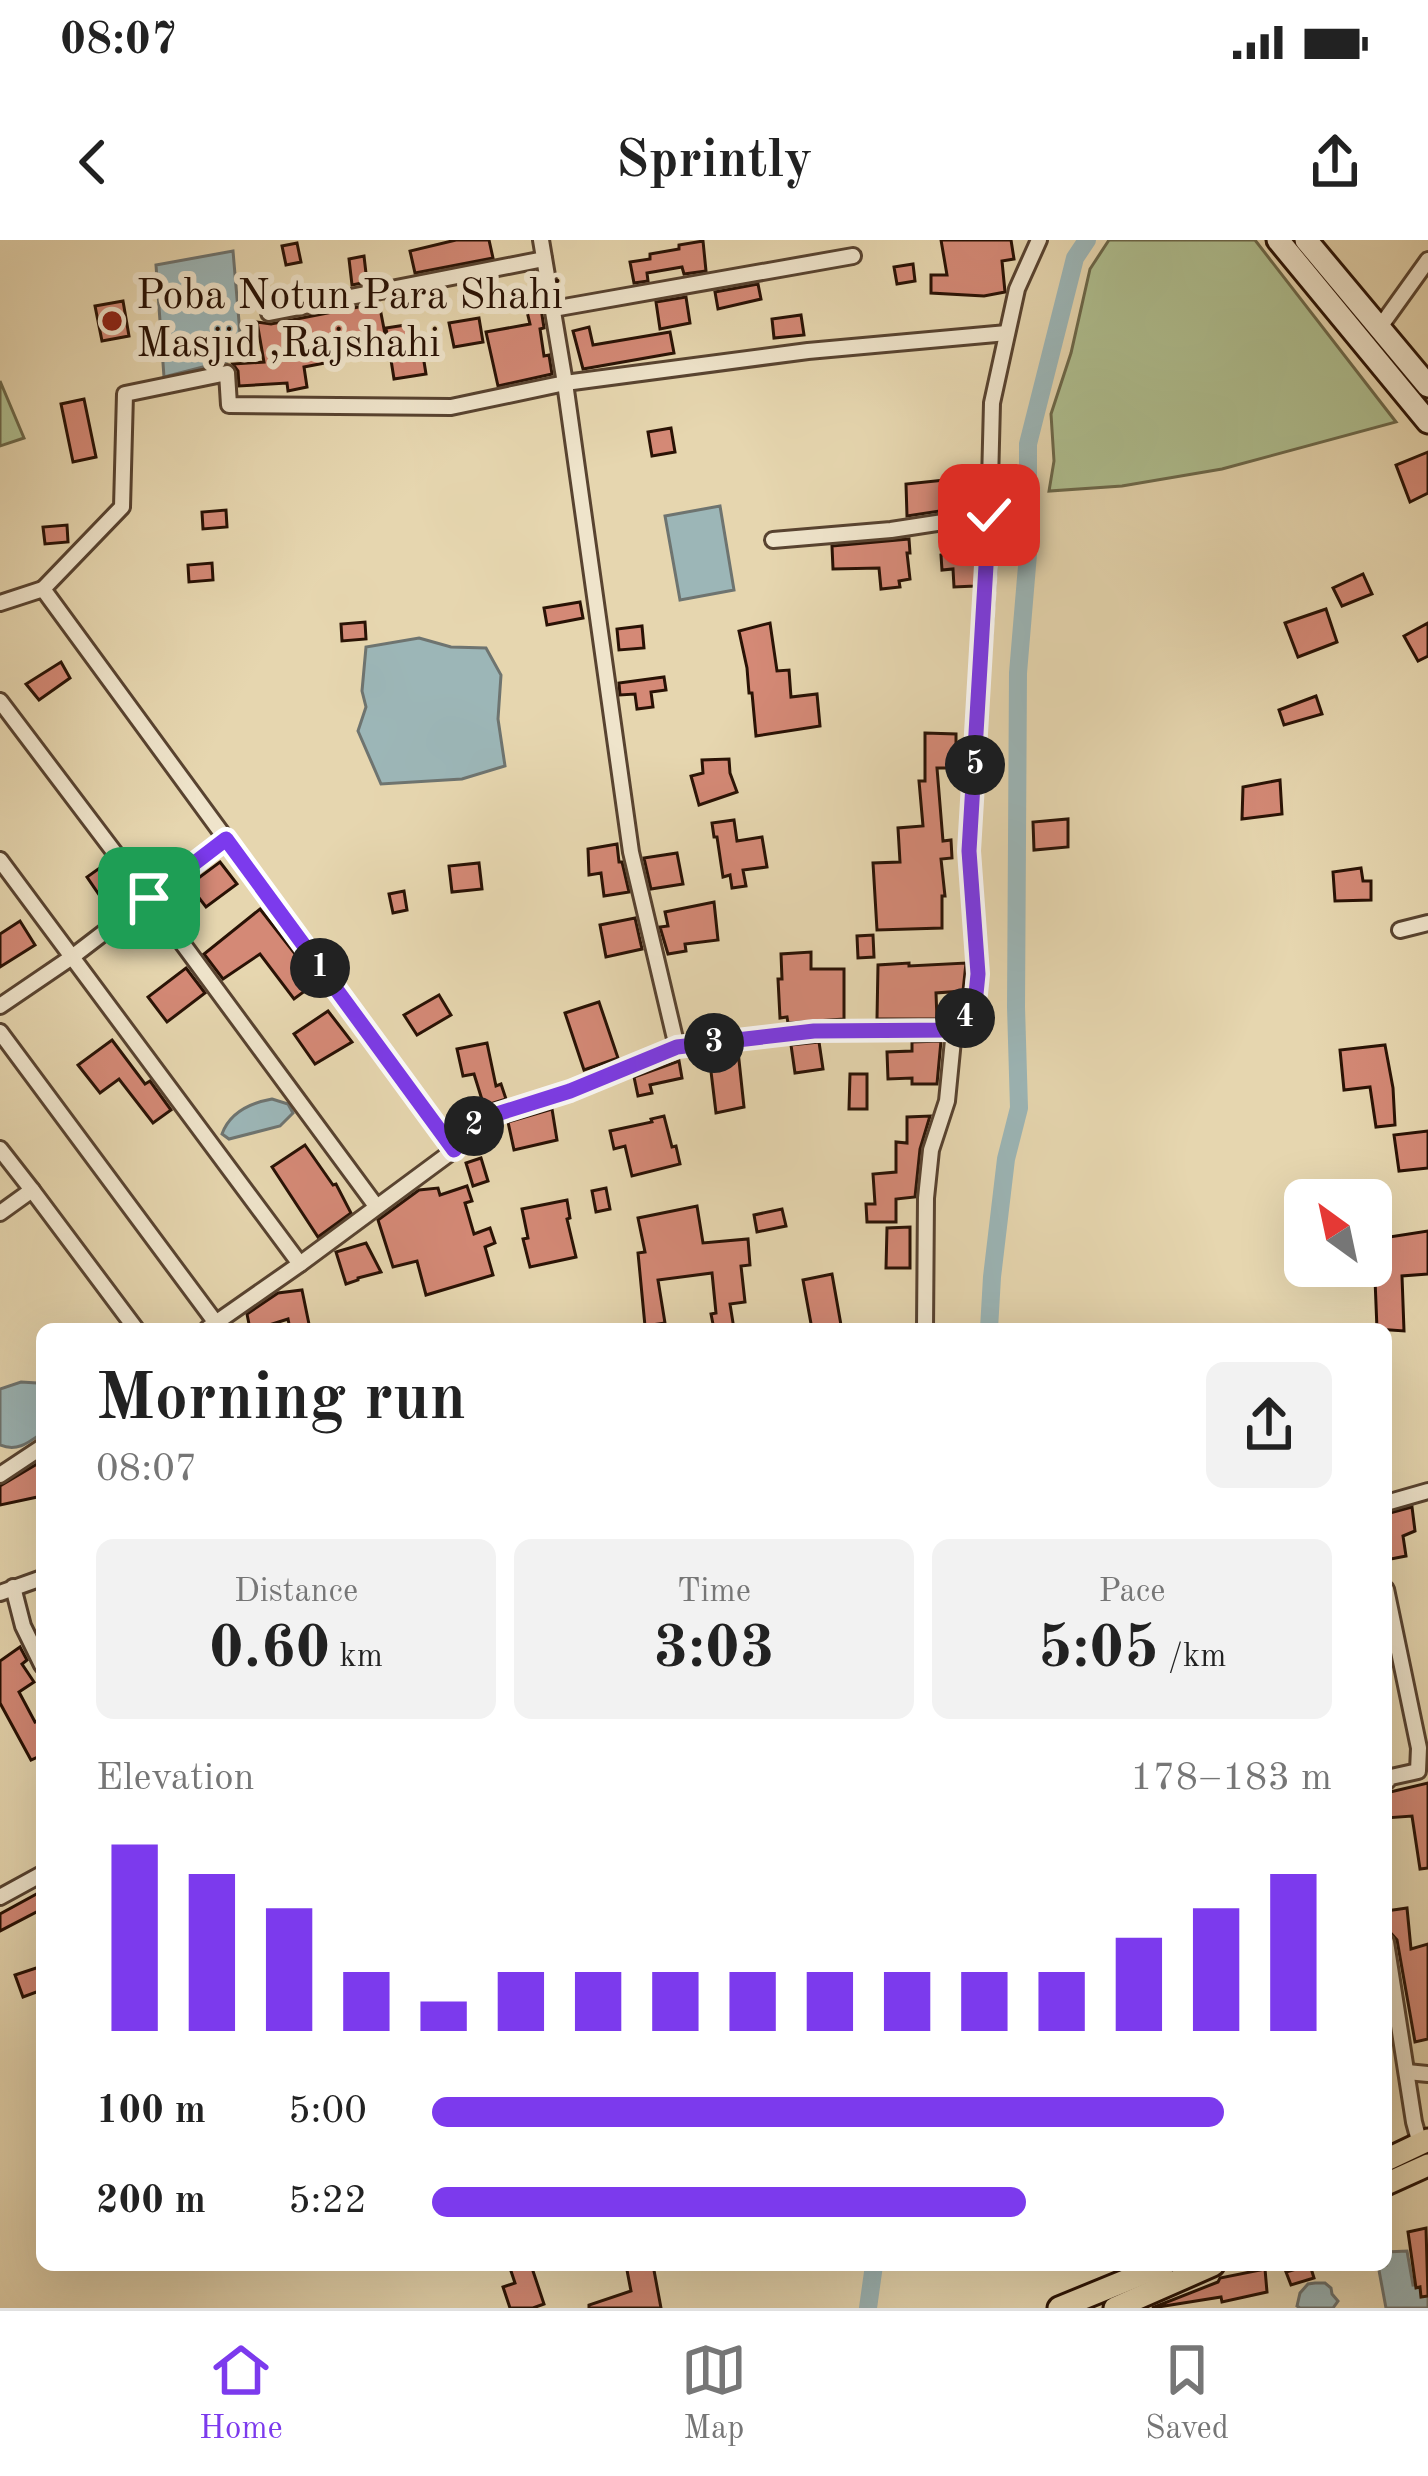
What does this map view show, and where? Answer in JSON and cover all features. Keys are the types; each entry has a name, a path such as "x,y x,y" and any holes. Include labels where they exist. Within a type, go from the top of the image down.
{"main road":[{"path":"1278,240 1428,422"},
{"path":"1306,240 1428,386"},
{"path":"1392,2156 1423,2138"},
{"path":"1392,2177 1423,2138"},
{"path":"1059,2308 1149,2271"},
{"path":"1115,2308 1199,2271"}],"street":[{"path":"541,240 566,383 632,852 677,1047"},
{"path":"926,1323 926,1198 932,1150 947,1101 954,1030 972,1006 978,974 969,851 992,403 1017,289 1039,240"},
{"path":"553,309 853,256"},
{"path":"269,313 544,259"},
{"path":"1380,327 1428,260"},
{"path":"0,603 43,589 122,507 125,394 227,373 229,405 451,407 566,383 808,351 1007,333"},
{"path":"773,540 891,530 989,515"},
{"path":"43,589 454,1150"},
{"path":"0,701 376,1206"},
{"path":"0,1006 226,839"},
{"path":"0,860 300,1264"},
{"path":"1400,930 1428,922"},
{"path":"215,1323 454,1150 481,1119 570,1091 677,1047 814,1031 954,1030"},
{"path":"0,1032 209,1323"},
{"path":"0,1149 132,1323"},
{"path":"0,1213 32,1190"},
{"path":"2,1472 36,1451"},
{"path":"1392,1501 1428,1491"},
{"path":"36,1580 6,1590 36,1653"},
{"path":"1392,1618 1423,1771 1392,1777"},
{"path":"0,1897 36,1877"},
{"path":"1392,1979 1423,2138"},
{"path":"1407,2072 1428,2074"}],"green space":[{"path":"1109,240 1255,240 1396,422 1222,469 1122,486 1049,491 1054,461 1051,414 1090,269"},
{"path":"0,381 24,438 0,446"}],"water":[{"path":"233,251 242,357 164,377 156,265"},
{"path":"720,506 734,590 680,600 665,516"},
{"path":"419,638 451,647 486,648 501,675 498,719 505,766 462,779 381,784 358,731 366,707 362,691 366,647"},
{"path":"272,1099 288,1104 293,1113 280,1126 229,1139 222,1134 242,1110"},
{"path":"36,1383 36,1437 22,1445 0,1445 0,1389"},
{"path":"1407,2251 1413,2285 1428,2283 1428,2308 1386,2308 1379,2271 1392,2271 1392,2252"},
{"path":"1325,2283 1338,2301 1333,2308 1297,2306 1308,2284"}],"building":[{"path":"456,240 489,240 493,258 415,273 410,251"},
{"path":"941,240 1011,240 1014,259 1002,261 1005,292 984,296 931,293 931,275 947,275"},
{"path":"703,241 706,271 684,274 682,267 647,273 648,281 634,283 630,262"},
{"path":"297,243 301,262 286,265 282,246"},
{"path":"364,256 367,282 352,285 349,259"},
{"path":"913,264 915,281 897,284 894,267"},
{"path":"758,284 761,299 718,309 715,292"},
{"path":"539,295 544,356 549,355 552,374 498,386 486,332 530,324 524,299"},
{"path":"686,297 690,323 660,329 656,302"},
{"name":"Poba Notun Para Shahi Masjid ,Rajshahi","path":"123,301 129,336 102,341 95,306"},
{"path":"379,303 385,334 353,340 356,357 304,367 307,387 288,391 287,383 239,386 233,364 264,362 257,322 271,324"},
{"path":"801,315 804,335 774,338 772,319"},
{"path":"479,318 483,342 454,347 449,323"},
{"path":"412,324 426,374 394,379 386,328"},
{"path":"589,327 593,345 670,332 674,353 583,369 573,331"},
{"path":"84,399 96,457 73,462 61,404"},
{"path":"671,428 675,452 652,456 648,432"},
{"path":"1428,452 1428,493 1410,502 1396,465"},
{"path":"955,479 953,509 907,516 906,484"},
{"path":"226,510 227,527 203,529 202,512"},
{"path":"67,525 68,542 45,544 43,527"},
{"path":"973,529 975,586 954,587 953,569 942,570 944,533"},
{"path":"909,539 910,579 899,581 900,587 881,589 879,568 833,569 832,546"},
{"path":"212,563 213,580 189,582 188,565"},
{"path":"1363,574 1372,594 1342,606 1333,588"},
{"path":"580,602 583,618 547,625 544,608"},
{"path":"1326,609 1337,642 1298,657 1285,623"},
{"path":"365,622 366,639 342,641 341,624"},
{"path":"770,623 777,671 789,670 791,697 817,694 820,726 756,736 739,631"},
{"path":"1428,623 1428,656 1418,661 1404,636"},
{"path":"642,626 644,648 619,650 617,629"},
{"path":"61,662 70,678 39,700 26,684"},
{"path":"664,677 666,690 651,692 653,707 637,709 635,694 620,695 619,683"},
{"path":"1316,696 1322,714 1284,725 1279,710"},
{"path":"925,733 956,734 956,768 937,768 943,841 951,840 952,858 941,859 942,928 877,930 873,863 900,862 898,828 923,826 919,781 925,781"},
{"path":"729,759 737,792 699,805 691,776 703,773 702,760"},
{"path":"1280,780 1282,814 1242,819 1243,787"},
{"path":"1068,819 1068,847 1034,850 1033,822"},
{"path":"734,820 737,841 762,837 767,867 743,870 746,886 732,888 730,875 723,877 712,823"},
{"path":"617,844 629,892 604,896 601,873 589,875 588,849"},
{"path":"677,853 683,884 651,889 644,858"},
{"path":"108,862 126,886 104,902 87,877"},
{"path":"220,862 237,884 206,907 189,885"},
{"path":"479,863 482,889 452,892 449,866"},
{"path":"1361,868 1363,881 1371,881 1371,900 1335,901 1333,872"},
{"path":"404,891 407,910 393,913 389,894"},
{"path":"714,902 718,940 685,944 686,951 668,954 660,927 668,926 665,912"},
{"path":"260,909 317,982 294,999 260,954 223,979 204,954"},
{"path":"635,918 642,949 606,957 600,925"},
{"path":"20,921 35,945 0,967 0,934"},
{"path":"873,935 874,957 858,958 857,936"},
{"path":"811,952 811,969 844,969 844,1019 788,1023 787,1017 780,1018 781,954"},
{"path":"966,963 963,991 936,993 937,1019 877,1019 878,965"},
{"path":"186,968 205,993 167,1022 148,997"},
{"path":"439,995 451,1015 417,1035 404,1015"},
{"path":"599,1002 618,1058 584,1070 565,1013"},
{"path":"328,1011 352,1042 315,1064 294,1034"},
{"path":"112,1040 171,1110 153,1123 119,1079 100,1093 78,1065"},
{"path":"941,1041 937,1084 888,1079 887,1052 912,1051 912,1042"},
{"path":"819,1042 823,1069 795,1073 791,1045"},
{"path":"487,1043 496,1086 501,1084 506,1099 484,1106 474,1074 463,1076 457,1049"},
{"path":"1385,1045 1395,1125 1376,1127 1370,1087 1344,1090 1340,1050"},
{"path":"738,1051 744,1107 716,1113 709,1055"},
{"path":"679,1061 682,1078 650,1085 652,1093 638,1096 634,1077"},
{"path":"850,1074 867,1074 867,1109 849,1109"},
{"path":"552,1109 557,1140 514,1150 508,1122"},
{"path":"664,1116 680,1164 632,1176 625,1146 614,1149 610,1131"},
{"path":"930,1116 920,1149 915,1197 896,1199 896,1222 867,1222 866,1204 875,1204 873,1174 896,1172 896,1142 907,1143 907,1117"},
{"path":"1428,1131 1428,1168 1399,1171 1394,1135"},
{"path":"305,1145 336,1184 351,1213 318,1237 272,1167"},
{"path":"481,1158 488,1181 473,1186 466,1163"},
{"path":"467,1186 472,1201 465,1203 474,1234 490,1228 495,1243 485,1247 493,1275 426,1295 417,1261 393,1267 378,1220 419,1190 438,1188 440,1195"},
{"path":"606,1188 610,1209 596,1212 592,1191"},
{"path":"567,1200 576,1257 530,1267 522,1209"},
{"path":"697,1206 703,1243 748,1239 750,1265 741,1266 745,1302 730,1304 733,1323 713,1323 712,1273 658,1280 665,1323 645,1323 638,1253 645,1252 638,1218"},
{"path":"782,1209 786,1226 757,1232 754,1215"},
{"path":"910,1227 910,1268 886,1268 887,1228"},
{"path":"1428,1231 1428,1274 1402,1276 1404,1331 1392,1330 1392,1323 1377,1323 1375,1287 1392,1287 1392,1237"},
{"path":"366,1243 381,1272 346,1284 336,1252"},
{"path":"832,1274 841,1323 811,1323 803,1280"},
{"path":"302,1290 309,1323 289,1323 288,1319 249,1323 247,1314 278,1293"},
{"path":"36,1465 36,1497 0,1505 0,1486"},
{"path":"1412,1507 1415,1531 1403,1536 1406,1556 1392,1559 1392,1512"},
{"path":"20,1647 27,1660 22,1664 34,1682 19,1692 36,1722 36,1758 31,1760 0,1703 0,1661"},
{"path":"1428,1783 1428,1868 1420,1869 1412,1816 1392,1818 1392,1792"},
{"path":"36,1894 36,1912 0,1931 0,1914"},
{"path":"1407,1908 1411,1949 1428,1944 1428,2039 1415,2042 1397,1940 1392,1934 1392,1910"},
{"path":"36,1968 36,1992 23,1997 15,1975"},
{"path":"1426,2228 1428,2296 1421,2297 1408,2232"},
{"path":"511,2271 533,2271 544,2304 510,2308 503,2287 515,2283"},
{"path":"627,2271 654,2271 661,2308 589,2308 589,2305 631,2291"},
{"path":"1265,2271 1267,2292 1222,2302 1221,2297 1152,2308 1218,2282"},
{"path":"1312,2271 1314,2278 1291,2285 1286,2272"}],"waterway":[{"path":"989,1323 1006,1159 1019,1108 1018,673 1028,554 1028,444 1075,258 1087,240"},
{"path":"868,2308 873,2271"}],"place":[{"name":"Poba Notun Para Shahi Masjid ,Rajshahi","path":"112,321"}],"route":[{"path":"149,898 226,839 454,1150 481,1119 570,1091 677,1047 814,1031 954,1030 972,1006 978,974 969,851 989,515"}]}
